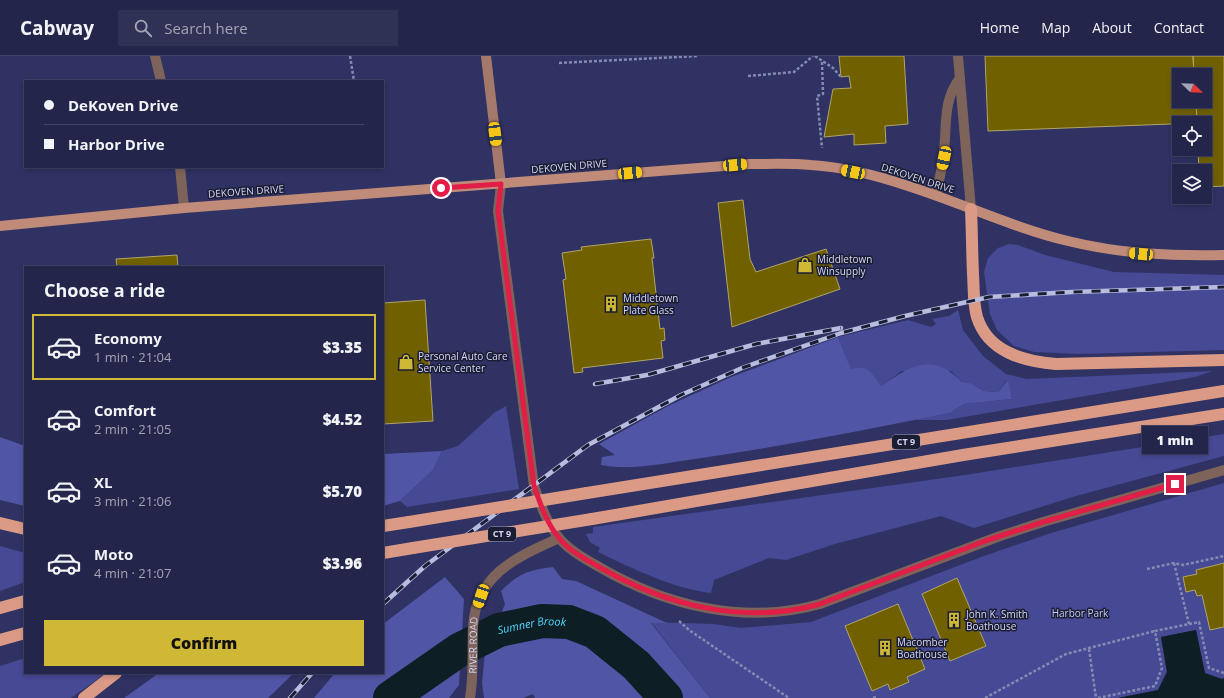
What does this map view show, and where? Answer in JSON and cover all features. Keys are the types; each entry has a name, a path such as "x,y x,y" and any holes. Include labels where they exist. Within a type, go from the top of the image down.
{"highway":[{"path":"971,209 974,300 977,316 983,330 992,342 1004,352 1035,362 1056,364 1224,360"},
{"name":"CT 9","path":"384,526 1224,391"},
{"name":"CT 9","path":"384,553 592,519 963,455 1224,414"},
{"path":"0,523 24,529"},
{"path":"0,608 24,601"},
{"path":"0,640 24,633"},
{"path":"84,698 115,674"}],"main road":[{"name":"DEKOVEN DRIVE","path":"0,226 184,208 750,164 790,164 829,167 887,180 936,195 971,209 1066,241 1107,250 1152,255 1224,255"}],"street":[{"path":"155,56 161,80"},
{"path":"486,56 501,184 498,211 534,486 542,509 559,538 591,563 612,575 639,588 686,603 734,613 778,613 820,604 964,549 1043,522 1224,470"},
{"path":"958,56 971,209"},
{"path":"936,195 944,158 948,100 953,87 960,78"},
{"path":"180,168 184,208"},
{"name":"RIVER ROAD","path":"470,698 473,682 473,626 481,596 489,582 503,567 524,553 559,538"}],"path":[{"path":"350,56 354,80"},
{"path":"559,63 696,56"},
{"path":"748,76 794,72 814,56 833,68 840,77"},
{"path":"822,62 823,94 817,96 822,148"},
{"path":"1148,569 1174,563 1183,565 1224,556"},
{"path":"1174,563 1189,624"},
{"path":"679,621 689,630 789,698"},
{"path":"985,698 1066,654 1155,631 1199,622 1209,668 1224,673"},
{"path":"1089,649 1097,698 1155,686 1162,668 1155,631"}],"green space":[{"path":"1009,244 1018,245 1045,255 1114,272 1224,275 1224,350 1078,354 1034,352 1014,346 997,330 990,314 984,272 988,258 998,248"},
{"path":"958,310 963,330 983,356 1006,374 1027,379 1213,371 1195,377 947,420 913,420 950,413 964,404 1012,399 1007,380 998,392 984,391 970,383 962,382 951,371 902,371 881,386 851,370 838,337 908,320 931,327 936,324 932,319 949,316"},
{"path":"506,406 519,489 407,507 400,501 433,470 442,451 458,446 494,413"},
{"path":"1224,434 1224,456 1076,496 974,528 941,516 835,544 786,560 769,558 714,580 711,593 682,587 667,582 598,552 600,548 590,542 586,534 593,533 593,527 965,475"},
{"name":"Harbor Park","path":"1224,483 1224,678 1222,679 1205,674 1196,630 1161,637 1167,672 1158,690 1118,698 710,698 651,622 714,624 741,628 811,622 981,557 1051,533"},
{"path":"0,546 24,553 24,582 0,591"},
{"path":"24,658 24,674 105,674 71,698 0,698 0,666"}],"shaded area":[{"path":"838,337 851,369 866,369 872,373 881,386 912,368 931,364 951,372 962,382 970,383 984,391 998,392 1008,380 1012,399 964,404 950,413 759,449 636,467 613,467 601,465 602,457 615,455 599,444 668,406 731,377"},
{"path":"0,437 24,446 24,506 0,500"},
{"path":"442,451 433,470 400,501 384,506 384,454"},
{"path":"553,567 562,579 576,581 667,623 651,623 710,698 535,698 533,694 523,698 484,698 482,683 485,652 505,604 501,591 513,580 525,573 537,569"},
{"path":"445,577 464,599 459,685 449,698 314,698 334,674 384,674 384,623"},
{"path":"158,674 293,674 268,698 124,698"}],"water":[{"path":"1196,630 1205,673 1222,679 1224,678 1224,698 1118,698 1158,690 1167,672 1161,637"}],"building":[{"path":"839,56 904,56 908,124 885,126 886,143 854,145 854,134 824,137 833,89 851,88 849,76 841,77"},
{"path":"985,56 1193,56 1194,68 1172,68 1172,108 1196,108 1197,116 1172,116 1172,124 988,131"},
{"path":"1193,56 1224,56 1224,186 1212,187 1212,164 1199,164 1198,156 1212,156 1212,116 1197,116 1196,108 1212,108 1212,68 1194,68"},
{"name":"Middletown Winsupply","path":"743,200 750,259 756,272 826,249 840,289 732,327 718,203"},
{"name":"Middletown Plate Glass","path":"651,239 660,329 664,328 665,340 661,341 663,358 582,368 583,372 574,373 563,280 566,279 562,253 582,250 581,247"},
{"path":"177,255 178,266 117,266 116,259"},
{"name":"Personal Auto Care Service Center","path":"425,300 433,421 384,424 384,303"},
{"path":"1224,563 1224,627 1210,630 1202,595 1197,596 1195,590 1186,592 1183,577 1197,574 1196,570"},
{"name":"John K. Smith Boathouse","path":"957,578 986,646 950,661 922,594"},
{"name":"Macomber Boathouse","path":"898,604 925,669 907,677 909,682 890,690 888,684 872,691 845,626"}],"waterway":[{"name":"Sumner Brook","path":"390,698 459,650 499,630 542,621 569,622 595,632 636,665 666,698"}],"railway":[{"path":"384,603 425,566 588,445 681,395 742,368 841,333 905,316 989,297 1072,292 1224,287"},
{"path":"595,384 647,375 756,344 841,328"},
{"path":"290,698 311,674"}],"place":[{"name":"Middletown Winsupply","path":"805,265"},
{"name":"Middletown Plate Glass","path":"611,304"},
{"name":"Personal Auto Care Service Center","path":"406,362"},
{"name":"John K. Smith Boathouse","path":"954,620"},
{"name":"Macomber Boathouse","path":"885,648"}],"route":[{"path":"441,188 501,184 498,211 521,398 534,486 542,509 559,538 591,563 639,588 686,603 734,613 778,613 805,608 820,604 985,541 1043,522 1175,484"}]}
